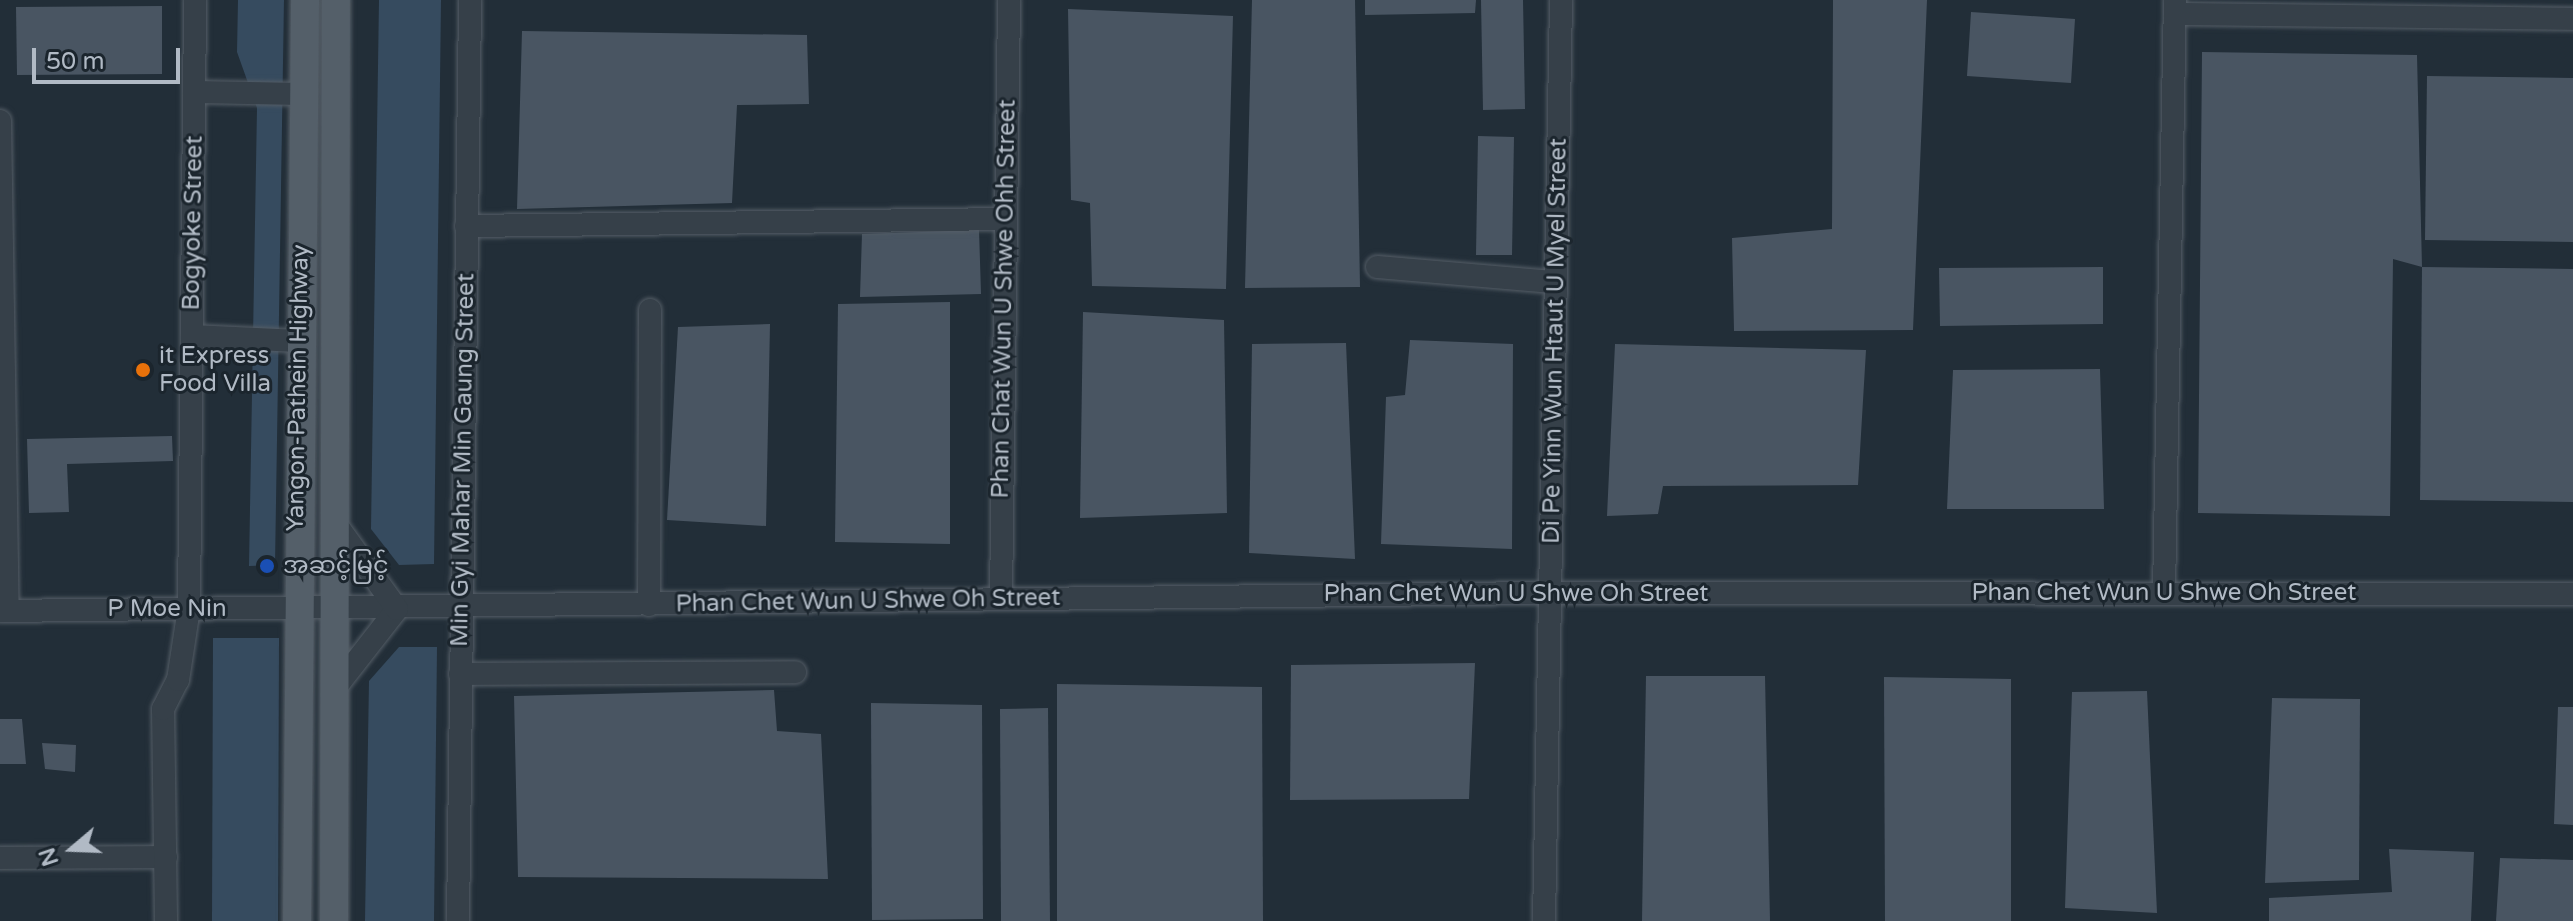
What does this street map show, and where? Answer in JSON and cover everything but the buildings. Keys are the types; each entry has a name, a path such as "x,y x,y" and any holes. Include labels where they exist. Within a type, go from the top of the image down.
{"main road":[{"name":"Yangon-Pathein Highway","path":"297,921 298,94 305,0"},
{"name":"Yangon-Pathein Highway","path":"334,921 336,0"}],"street":[{"name":"Bogyoke Street","path":"166,921 163,709 178,680 189,608 195,0"},
{"name":"Min Gyi Mahar Min Gaung Street","path":"458,921 470,0"},
{"name":"Phan Chat Wun U Shwe Ohh Street","path":"1001,598 1009,0"},
{"name":"Di Pe Yinn Wun Htaut U Myel Street","path":"1544,921 1553,282 1561,0"},
{"path":"2164,592 2175,7 2573,19"},
{"path":"194,92 298,94"},
{"path":"0,121 4,611"},
{"path":"466,226 1005,219"},
{"path":"1377,267 1553,282"},
{"path":"649,605 650,310"},
{"path":"192,336 296,341"},
{"path":"333,520 397,609 333,691"},
{"name":"Phan Chet Wun U Shwe Oh Street","path":"397,609 1001,598 1550,593 2573,594"},
{"name":"P Moe Nin","path":"4,611 397,609"},
{"path":"460,674 795,672"},
{"path":"0,858 166,857"}],"water":[{"path":"238,0 284,0 275,565 249,566 257,108 237,52"},
{"path":"379,0 441,0 434,564 399,565 371,529"},
{"path":"213,638 279,638 278,921 212,921"},
{"path":"399,647 437,647 434,921 365,921 369,681"}],"place":[{"name":"it Express Food Villa","path":"143,370"},
{"name":"အဆင့်မြင့်","path":"267,566"}]}
